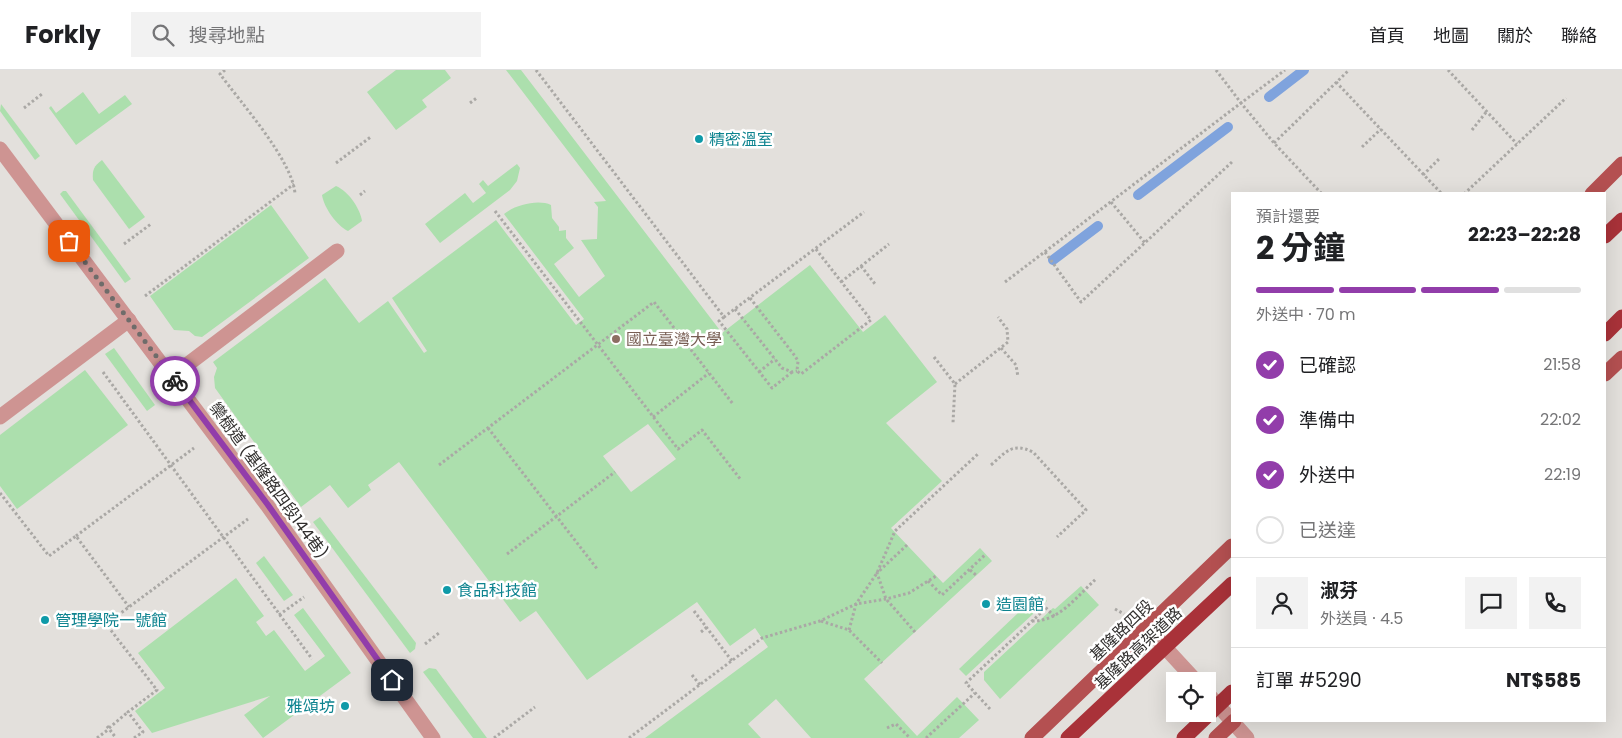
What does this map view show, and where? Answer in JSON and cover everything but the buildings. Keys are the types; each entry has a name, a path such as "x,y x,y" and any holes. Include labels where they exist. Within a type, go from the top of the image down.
{"highway":[{"path":"1606,235 1622,220"},
{"path":"1606,333 1622,317"},
{"name":"基隆路高架道路","path":"1068,738 1231,585"},
{"path":"1184,738 1231,693"}],"main road":[{"path":"1594,192 1622,164"},
{"path":"1606,373 1622,358"},
{"name":"基隆路四段","path":"1032,738 1148,629 1231,547"},
{"path":"1216,738 1234,722"}],"lane":[{"name":"欒樹道 (基隆路四段144巷)","path":"0,149 268,505 433,738"},
{"path":"171,376 337,251"},
{"path":"0,417 128,320"},
{"path":"1148,629 1188,672"},
{"path":"1216,703 1231,719"},
{"path":"1234,722 1247,738"}],"path":[{"path":"225,70 220,74 285,164 294,184 295,194"},
{"path":"536,70 724,317"},
{"path":"1216,70 1274,142 1320,192"},
{"path":"1005,282 1285,70"},
{"path":"1274,142 1349,70"},
{"path":"1448,70 1517,144"},
{"path":"1336,82 1440,192"},
{"path":"24,108 42,94"},
{"path":"470,103 478,97"},
{"path":"1466,192 1566,98"},
{"path":"1472,130 1487,111"},
{"path":"1362,147 1381,129"},
{"path":"336,163 372,136"},
{"path":"1423,175 1440,158"},
{"path":"1044,252 1082,302 1232,162"},
{"path":"145,296 294,184"},
{"path":"360,195 365,191"},
{"path":"1111,202 1144,243"},
{"path":"494,211 678,449 702,430 741,480"},
{"path":"815,248 871,320 801,374 798,371 792,372 772,388 718,321 750,298 815,248 864,212"},
{"path":"124,244 151,224"},
{"path":"841,282 889,244"},
{"path":"861,266 875,284"},
{"path":"750,298 795,356 798,361 798,371"},
{"path":"439,466 654,302 733,404"},
{"path":"735,309 782,368 792,372"},
{"path":"955,384 1008,342 1007,329 998,317"},
{"path":"1002,348 1016,365 1018,377"},
{"path":"88,351 312,659"},
{"path":"934,357 955,384 953,423"},
{"path":"759,372 775,359"},
{"path":"653,416 709,373"},
{"path":"488,428 598,570"},
{"path":"0,492 49,556 214,434"},
{"path":"991,466 1012,448 1022,447 1033,452 1086,510 1057,537"},
{"path":"915,632 886,599 877,574 895,531 980,453"},
{"path":"507,554 615,472"},
{"path":"97,738 108,727 157,690 106,624 268,505"},
{"path":"76,536 129,607"},
{"path":"849,630 856,604 877,574 907,545"},
{"path":"928,581 942,595 986,554"},
{"path":"970,570 976,575"},
{"path":"629,738 762,638 820,621 856,604 909,593 936,576"},
{"path":"1032,621 1044,621 1055,617 1096,579"},
{"path":"279,615 304,597"},
{"path":"1035,597 1055,617"},
{"path":"990,709 966,683 1046,608"},
{"path":"694,611 732,661"},
{"path":"820,621 849,630 882,664"},
{"path":"701,632 707,627"},
{"path":"425,644 439,633"},
{"path":"692,675 700,685"},
{"path":"926,738 975,693"},
{"path":"494,738 534,707"},
{"path":"128,712 143,732 136,738"},
{"path":"887,728 896,724 910,738"},
{"path":"108,727 116,738"}],"green space":[{"path":"396,70 445,70 451,78 422,100 427,107 396,130 367,92"},
{"path":"506,70 521,70 722,333 810,265 863,332 885,315 937,382 886,423 942,481 891,528 943,583 980,548 992,561 864,679 917,736 957,697 979,720 959,738 811,738 776,699 748,724 761,738 645,738 768,647 755,628 730,646 697,602 587,680 536,611 520,622 399,462 368,485 371,490 348,508 330,485 301,507 215,388 214,377 217,368 213,362 325,278 359,323 388,301 424,353 427,351 392,298 496,220 576,325 584,319 504,214 514,208 527,204 546,203 551,205 552,218 559,227 559,231 566,230 566,238 574,248 554,264 579,297 605,276 581,240 597,239 598,207 594,202 606,201","holes":["648,424 676,459 631,492 603,456"]},
{"path":"83,92 99,114 125,95 132,104 76,145 49,108 51,106 56,113"},
{"path":"1,104 40,156 35,160 0,111"},
{"path":"102,160 145,217 129,229 93,180 94,168"},
{"path":"517,164 520,168 517,181 510,190 440,243 425,224 465,193 473,203 486,193 479,184 483,180 488,186"},
{"path":"336,186 349,196 361,216 362,221 348,231 335,221 323,200 322,195"},
{"path":"66,191 131,279 125,283 60,194"},
{"path":"271,205 309,258 202,337 195,336 189,331 174,330 150,296"},
{"path":"114,348 155,405 147,411 105,354"},
{"path":"85,370 128,425 17,509 0,486 0,435"},
{"path":"320,517 416,643 415,649 410,653 313,522"},
{"path":"264,556 293,595 284,601 256,563"},
{"path":"236,578 264,616 256,622 266,636 274,630 305,671 325,656 294,615 303,608 351,673 263,738 244,715 270,696 152,733 135,711 165,688 138,653"},
{"path":"1081,586 1099,605 1000,699 984,680 984,672 1053,608 1055,609"},
{"path":"1039,593 1047,601 966,676 959,669"},
{"path":"429,668 436,669 487,738 473,738 423,672"}],"waterway":[{"path":"1269,97 1304,70"},
{"path":"1138,195 1228,127"},
{"path":"1053,260 1098,226"}],"way so far":[{"path":"69,241 175,381"}],"place":[{"name":"精密溫室","path":"699,139"},
{"name":"國立臺灣大學","path":"616,339"},
{"name":"食品科技館","path":"447,590"},
{"name":"造園館","path":"986,604"},
{"name":"管理學院一號館","path":"45,620"},
{"name":"雅頌坊","path":"345,706"}],"route":[{"path":"175,381 268,505 392,680"}]}
